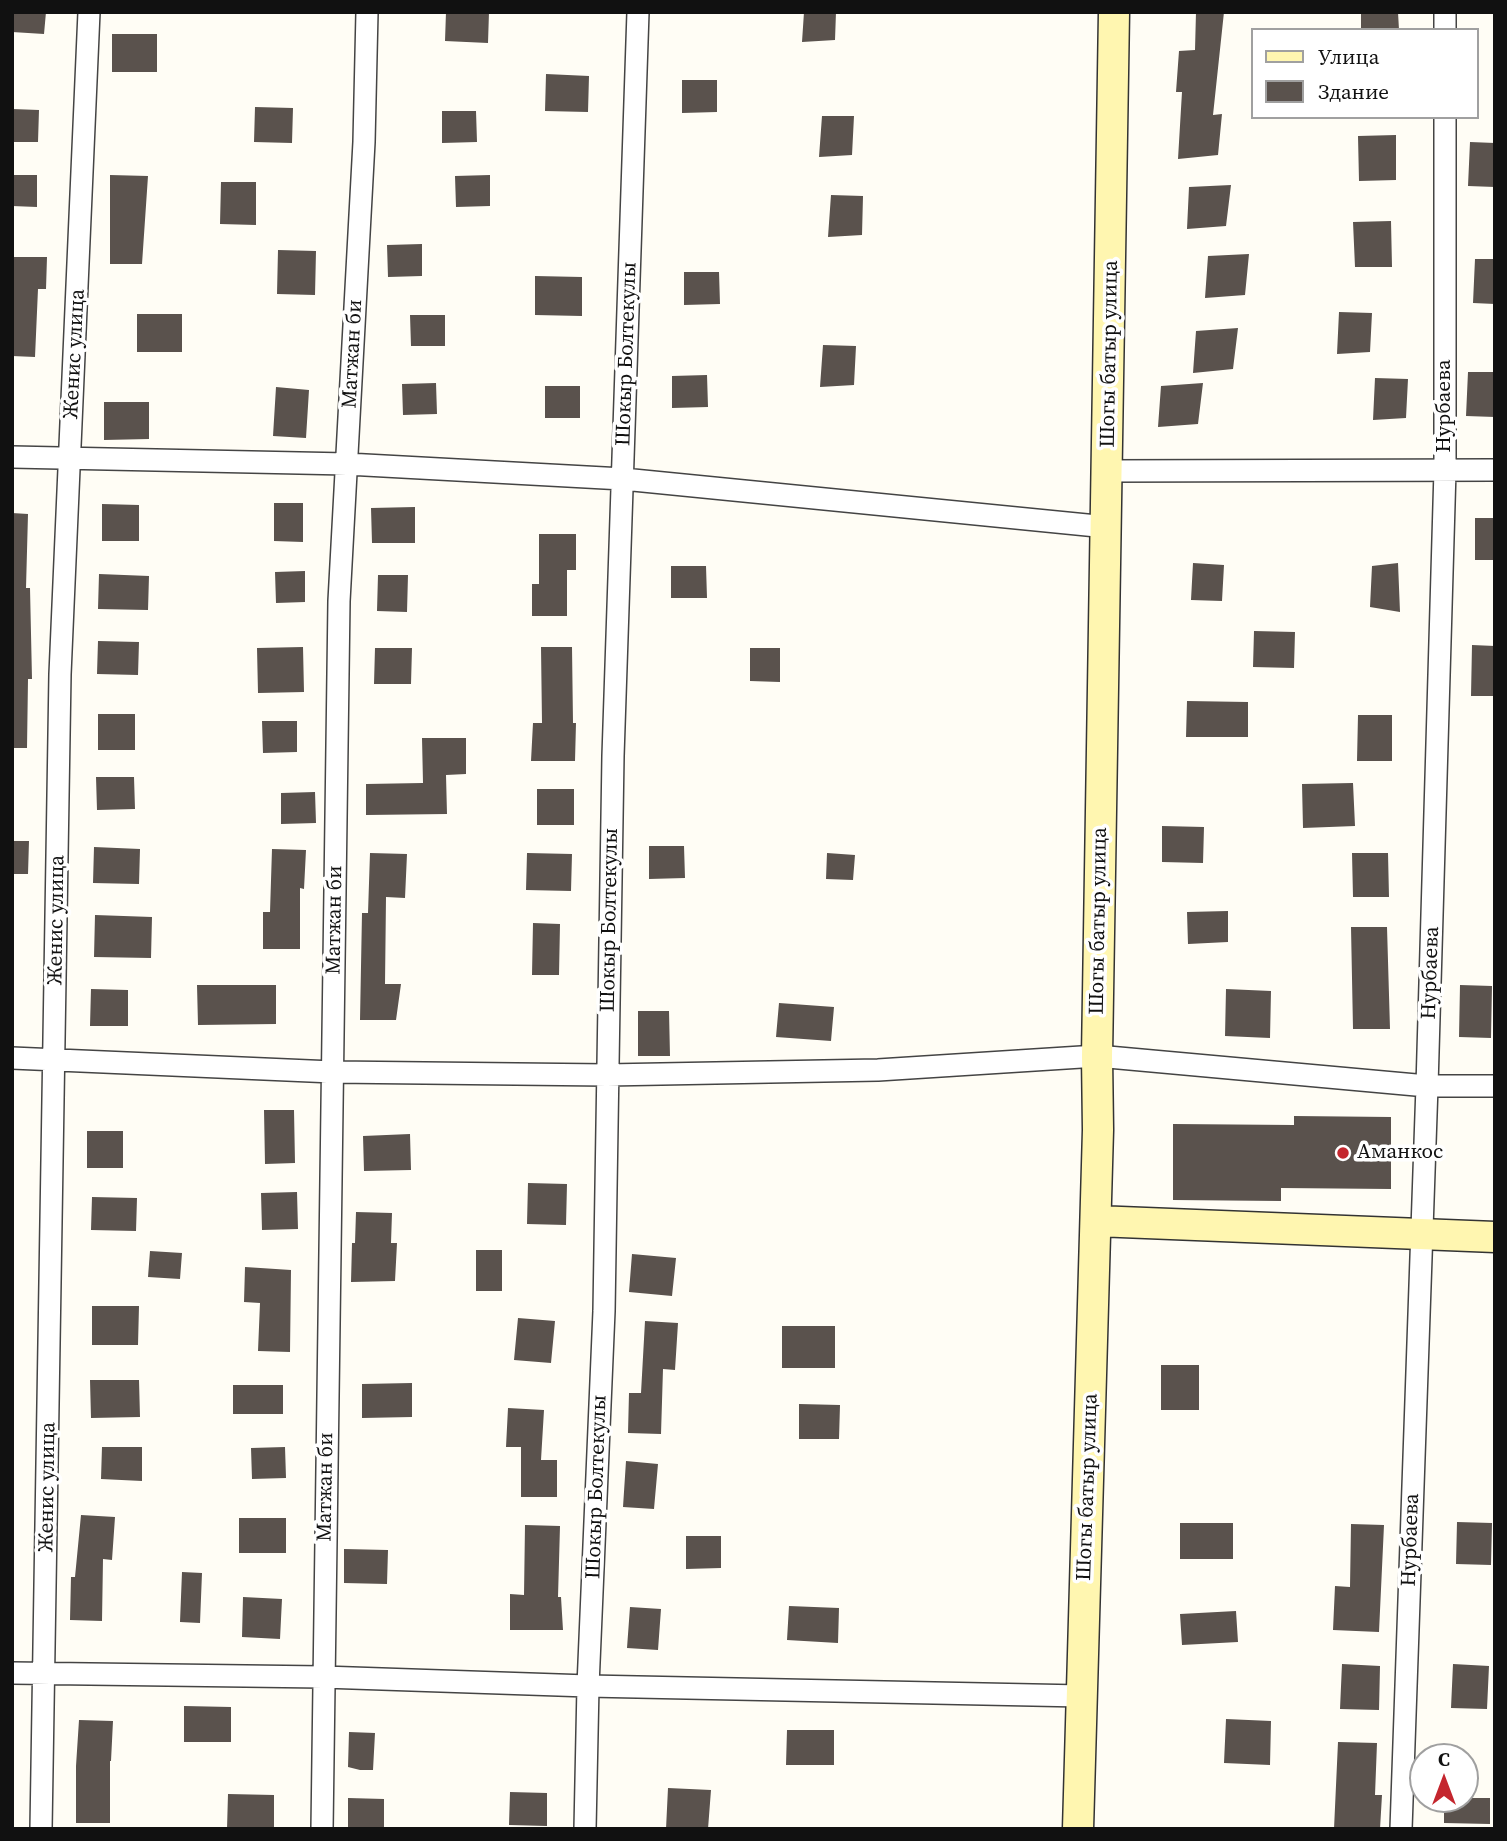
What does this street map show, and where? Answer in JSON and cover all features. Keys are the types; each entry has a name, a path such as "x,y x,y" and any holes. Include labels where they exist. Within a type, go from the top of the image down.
{"street":[{"name":"Женис улица","path":"41,1829 60,674 89,12"},
{"name":"Матжан би","path":"322,1829 339,601 364,142 367,12"},
{"name":"Шокыр Болтекулы","path":"585,1829 588,1686 604,1311 613,756 638,12"},
{"name":"Шогы батыр улица","path":"1078,1829 1096,1221 1114,12"},
{"name":"Нурбаева","path":"1401,1829 1445,470 1445,119"},
{"path":"12,457 347,464 623,479 1107,527"},
{"path":"1108,471 1495,470"},
{"path":"12,1058 333,1072 607,1075 878,1070 1097,1056 1427,1086 1495,1086"},
{"path":"1096,1221 1495,1237"},
{"path":"12,1673 323,1677 588,1686 1082,1696"}],"building":[{"path":"12,12 46,12 44,34 12,32"},
{"path":"446,12 489,12 488,43 445,41"},
{"path":"804,12 836,12 835,40 802,42"},
{"path":"1196,12 1224,12 1213,115 1222,114 1218,155 1178,159 1182,92 1176,92 1179,51 1195,50"},
{"path":"1361,12 1398,12 1399,28 1361,28"},
{"path":"112,34 157,34 157,72 112,72"},
{"path":"546,74 589,76 588,112 545,111"},
{"path":"682,80 717,80 717,112 682,113"},
{"path":"255,107 293,108 292,143 254,142"},
{"path":"12,109 39,110 38,142 12,142"},
{"path":"442,111 476,111 477,142 442,143"},
{"path":"822,116 854,116 852,155 819,157"},
{"path":"1396,135 1396,180 1359,181 1358,136"},
{"path":"1470,142 1495,143 1495,187 1468,186"},
{"path":"12,175 37,175 37,207 12,206"},
{"path":"110,175 148,176 142,264 110,264"},
{"path":"490,175 490,206 456,207 455,176"},
{"path":"221,182 256,182 256,225 220,224"},
{"path":"1231,185 1226,226 1187,229 1189,187"},
{"path":"831,195 863,196 862,235 828,237"},
{"path":"1391,221 1392,267 1355,267 1353,222"},
{"path":"422,244 422,276 388,277 387,245"},
{"path":"278,250 316,251 315,295 277,294"},
{"path":"1249,254 1245,295 1205,298 1208,256"},
{"path":"12,257 47,257 46,289 38,289 35,357 12,356"},
{"path":"1475,259 1495,259 1495,304 1473,303"},
{"path":"684,272 719,272 720,304 684,305"},
{"path":"535,276 582,277 582,316 535,315"},
{"path":"1339,312 1372,313 1370,352 1337,354"},
{"path":"137,314 182,314 182,352 137,352"},
{"path":"410,315 445,315 445,346 411,346"},
{"path":"1238,328 1233,369 1193,373 1196,331"},
{"path":"823,345 856,346 854,385 820,387"},
{"path":"1468,372 1495,372 1495,417 1466,416"},
{"path":"707,375 708,407 672,408 672,376"},
{"path":"1375,378 1408,379 1406,418 1373,420"},
{"path":"436,383 437,414 403,415 402,384"},
{"path":"1203,383 1198,424 1158,427 1161,386"},
{"path":"545,386 580,386 580,418 545,418"},
{"path":"276,387 309,390 306,438 273,436"},
{"path":"104,402 149,402 149,439 104,440"},
{"path":"274,503 303,503 303,542 274,541"},
{"path":"102,504 139,505 139,541 102,541"},
{"path":"415,507 415,543 372,543 371,508"},
{"path":"12,513 28,514 26,588 30,588 32,679 28,679 27,748 12,748"},
{"path":"1475,518 1495,518 1495,560 1475,560"},
{"path":"539,534 576,534 576,570 567,570 567,616 532,616 532,584 539,584"},
{"path":"1193,563 1224,565 1222,601 1191,600"},
{"path":"1398,563 1400,612 1370,607 1372,566"},
{"path":"671,566 706,566 707,598 671,598"},
{"path":"305,571 305,602 276,603 275,572"},
{"path":"99,574 149,576 148,610 98,609"},
{"path":"378,575 408,575 407,612 377,611"},
{"path":"1254,631 1295,632 1294,668 1253,667"},
{"path":"98,641 139,642 138,675 97,674"},
{"path":"1472,645 1495,646 1495,696 1471,696"},
{"path":"303,647 304,692 258,693 257,648"},
{"path":"541,647 572,647 575,761 531,761 533,723 542,723"},
{"path":"375,648 412,648 411,684 374,684"},
{"path":"750,648 780,648 780,682 750,681"},
{"path":"1187,701 1248,702 1248,737 1186,737"},
{"path":"98,714 135,714 135,750 98,750"},
{"path":"1358,715 1392,715 1392,761 1357,761"},
{"path":"262,721 297,721 297,752 263,753"},
{"path":"422,738 466,738 466,774 446,775 447,814 366,815 366,784 423,783"},
{"path":"96,777 134,777 135,809 97,810"},
{"path":"1353,783 1355,826 1303,828 1302,784"},
{"path":"537,789 574,789 574,825 537,825"},
{"path":"315,792 316,823 281,824 281,793"},
{"path":"1162,826 1204,827 1203,863 1162,862"},
{"path":"12,841 29,841 28,874 12,874"},
{"path":"649,846 684,846 685,878 649,879"},
{"path":"94,847 140,849 139,884 93,883"},
{"path":"272,849 306,850 304,889 300,888 300,949 263,949 263,912 270,912"},
{"path":"370,853 407,854 405,898 386,897 385,984 401,984 396,1020 360,1020 362,913 368,913"},
{"path":"527,853 572,854 571,891 526,890"},
{"path":"827,853 855,855 853,880 826,879"},
{"path":"1352,853 1388,853 1389,897 1353,897"},
{"path":"1228,911 1228,942 1188,944 1187,912"},
{"path":"95,915 152,917 151,958 94,957"},
{"path":"533,923 560,924 559,975 532,975"},
{"path":"1351,927 1387,927 1390,1029 1353,1029"},
{"path":"197,985 276,985 276,1024 198,1025"},
{"path":"1460,985 1492,986 1491,1038 1459,1037"},
{"path":"91,989 128,990 128,1026 90,1026"},
{"path":"1226,989 1271,991 1270,1038 1225,1036"},
{"path":"779,1003 834,1007 831,1041 776,1037"},
{"path":"638,1011 669,1011 670,1056 638,1056"},
{"path":"264,1110 294,1110 295,1163 265,1164"},
{"path":"1294,1116 1391,1117 1391,1189 1281,1188 1281,1201 1173,1200 1173,1124 1294,1125"},
{"path":"87,1131 123,1131 123,1168 87,1168"},
{"path":"410,1134 411,1170 364,1171 363,1136"},
{"path":"528,1183 567,1184 566,1225 527,1224"},
{"path":"297,1192 298,1229 262,1230 261,1193"},
{"path":"92,1197 137,1198 136,1231 91,1230"},
{"path":"356,1212 392,1213 391,1243 397,1243 395,1281 351,1282"},
{"path":"476,1250 502,1250 502,1291 476,1291"},
{"path":"150,1251 182,1253 180,1279 148,1277"},
{"path":"632,1254 676,1258 672,1296 629,1292"},
{"path":"245,1267 291,1270 290,1352 258,1351 260,1303 244,1302"},
{"path":"92,1306 139,1306 138,1345 92,1345"},
{"path":"518,1318 555,1321 551,1363 514,1360"},
{"path":"645,1321 678,1323 675,1370 663,1369 661,1434 628,1433 629,1393 641,1393"},
{"path":"782,1326 835,1326 835,1368 782,1368"},
{"path":"1161,1365 1199,1365 1199,1410 1161,1410"},
{"path":"90,1380 139,1380 140,1417 91,1418"},
{"path":"412,1383 412,1417 362,1418 362,1384"},
{"path":"233,1385 283,1385 283,1414 233,1414"},
{"path":"799,1404 840,1405 839,1439 799,1439"},
{"path":"508,1408 544,1410 541,1460 557,1460 557,1497 521,1497 521,1447 506,1447"},
{"path":"102,1447 142,1447 142,1481 101,1479"},
{"path":"285,1447 286,1478 252,1479 251,1448"},
{"path":"626,1461 658,1464 654,1509 623,1507"},
{"path":"81,1515 115,1517 112,1560 103,1559 102,1621 70,1620 71,1577 75,1577"},
{"path":"239,1518 286,1518 286,1553 239,1553"},
{"path":"1457,1522 1492,1523 1491,1565 1456,1564"},
{"path":"1180,1523 1233,1523 1233,1559 1180,1559"},
{"path":"1351,1524 1384,1525 1379,1632 1333,1630 1335,1586 1350,1587"},
{"path":"525,1525 560,1526 558,1597 561,1597 563,1630 510,1630 510,1594 524,1595"},
{"path":"686,1536 721,1536 721,1568 686,1569"},
{"path":"344,1549 388,1550 387,1584 344,1583"},
{"path":"182,1572 202,1573 200,1623 180,1622"},
{"path":"243,1597 282,1599 280,1639 242,1637"},
{"path":"789,1606 839,1608 838,1643 787,1640"},
{"path":"630,1607 661,1609 658,1650 627,1648"},
{"path":"1236,1611 1238,1642 1182,1645 1180,1614"},
{"path":"1342,1664 1380,1666 1379,1710 1340,1709"},
{"path":"1453,1664 1489,1666 1487,1709 1451,1708"},
{"path":"184,1706 231,1707 231,1742 184,1742"},
{"path":"1226,1719 1271,1721 1270,1765 1224,1763"},
{"path":"79,1720 113,1721 110,1823 76,1823"},
{"path":"787,1730 834,1730 834,1765 786,1765"},
{"path":"349,1732 375,1733 373,1770 348,1767"},
{"path":"1338,1742 1377,1743 1375,1795 1382,1795 1380,1829 1334,1829"},
{"path":"668,1788 711,1790 708,1829 666,1829"},
{"path":"510,1792 547,1793 547,1826 509,1825"},
{"path":"228,1794 274,1795 274,1829 227,1829"},
{"path":"348,1798 384,1799 384,1829 348,1829"},
{"path":"1479,1798 1490,1798 1490,1824 1444,1823 1444,1813 1479,1813"}],"place":[{"name":"Аманкос","path":"1343,1153"}]}
